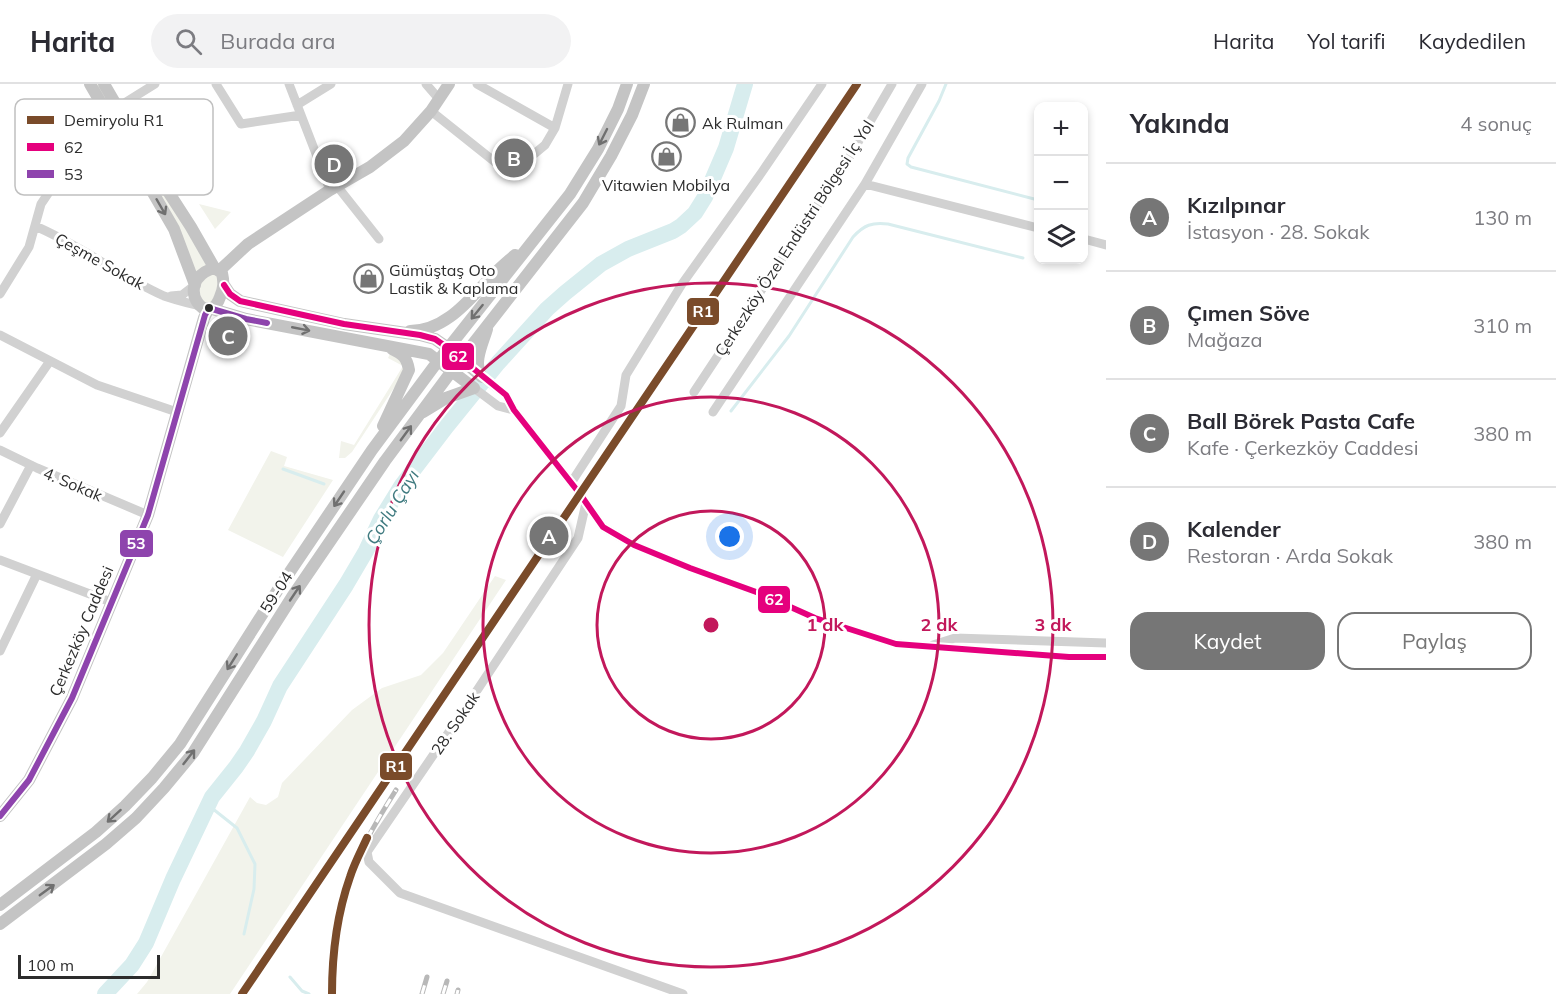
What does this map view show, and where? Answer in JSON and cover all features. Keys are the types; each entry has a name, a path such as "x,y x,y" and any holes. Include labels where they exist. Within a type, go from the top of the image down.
{"main road":[{"path":"90,84 98,99"},
{"path":"104,84 113,99"},
{"path":"204,310 215,306 219,301 222,273 248,244 370,166 404,141 430,111 449,84"},
{"name":"59-04","path":"0,905 126,806 180,744 279,588 372,450 448,348 570,194 618,109 627,84"},
{"name":"59-04","path":"0,924 106,844 136,818 193,753 292,597 385,461 451,372 583,203 611,156 632,115 644,84"},
{"path":"153,195 174,230 195,285 195,298 204,310 429,354 474,388"},
{"path":"170,195 222,273 230,294 240,301 333,322 435,339 482,377"},
{"path":"384,330 415,331 442,322 454,314 496,272 537,237"},
{"path":"195,285 201,275 208,270 222,273"},
{"name":"Çerkezköy Caddesi","path":"0,816 34,772 72,698 148,515 204,310"},
{"path":"482,377 479,371 479,358 488,324"},
{"path":"372,450 409,370 402,354 374,343"},
{"path":"420,413 446,398 474,388"}],"street":[{"path":"131,99 155,84"},
{"path":"216,84 242,124 301,115"},
{"path":"289,84 333,188 379,239"},
{"path":"297,105 331,84"},
{"path":"426,84 439,99"},
{"path":"477,84 555,128"},
{"path":"430,111 510,174 545,145 555,128 568,84"},
{"path":"571,483 621,406 626,375 682,284 822,84"},
{"name":"Çerkezköy Özel Endüstri Bölgesi İç Yol","path":"694,392 850,156 892,84"},
{"name":"Çerkezköy Özel Endüstri Bölgesi İç Yol","path":"713,412 865,184 922,84"},
{"name":"Çerkezköy Özel Endüstri Bölgesi İç Yol","path":"865,184 1034,227"},
{"path":"0,294 29,247 41,204 47,195"},
{"name":"Çeşme Sokak","path":"35,226 58,235 119,273 165,296 204,310"},
{"path":"1088,240 1106,245"},
{"path":"165,296 182,296 195,285"},
{"path":"0,335 97,385 177,412"},
{"path":"0,433 50,361"},
{"path":"482,377 506,395 514,410 603,527 634,545 759,593 814,618 896,644 1069,657 1106,657"},
{"path":"474,388 498,406 514,410"},
{"name":"4. Sokak","path":"0,450 148,515"},
{"path":"0,524 31,465"},
{"name":"28. Sokak","path":"586,503 578,538 367,852 369,862 400,893 683,994"},
{"path":"0,560 111,602"},
{"path":"0,651 37,574"},
{"path":"928,646 955,638 1106,643"}],"shaded area":[{"path":"90,84 104,84 113,99 98,99"},
{"path":"153,195 172,195 218,271 219,300 202,308 179,242"},
{"path":"199,204 231,212 215,229"},
{"path":"392,350 407,368 352,452 345,458 339,458 341,441 354,445 403,366 388,358"},
{"path":"271,451 287,457 284,466 333,480 283,557 228,530"},
{"path":"495,576 506,580 230,994 137,994 147,982 250,797 257,803 266,805 278,797 282,783 352,710 382,688 421,675 443,653"}],"waterway":[{"name":"Çorlu Çayı","path":"105,994 132,965 146,943 212,797 247,751 280,686 346,585 402,485 498,363 547,309 601,264 628,249 673,231 695,213 705,197 726,148 745,84"},
{"path":"946,84 907,164 911,167 1034,199"},
{"path":"731,411 789,336 853,237 865,227 873,224 888,224 1023,258"},
{"path":"283,469 324,484"},
{"path":"208,805 237,828 255,864 254,889 244,934"},
{"path":"290,977 302,991 309,994"}],"railway":[{"path":"332,994 336,934 345,889 365,842 396,790"},
{"path":"422,994 427,977"},
{"path":"443,994 447,981"},
{"path":"457,994 458,990"}],"rail line":[{"name":"R1","path":"242,994 857,84"},
{"name":"R1","path":"332,994 334,950 345,891 367,838"}],"transit line":[{"name":"62","path":"224,285 230,294 240,301 344,324 435,339 506,395 514,410 603,527 634,545 759,593 815,618 896,644 1069,657 1106,657"},
{"name":"53","path":"0,816 29,780 72,698 148,515 205,315 209,308 267,323"}],"place":[{"name":"Ak Rulman","path":"681,123"},
{"name":"Vitawien Mobilya","path":"666,157"},
{"name":"Çımen Söve","path":"514,158"},
{"name":"Kalender","path":"334,164"},
{"name":"Gümüştaş Oto Lastik & Kaplama","path":"368,279"},
{"name":"Ball Börek Pasta Cafe","path":"228,336"},
{"name":"Kızılpınar","path":"549,536"}]}
